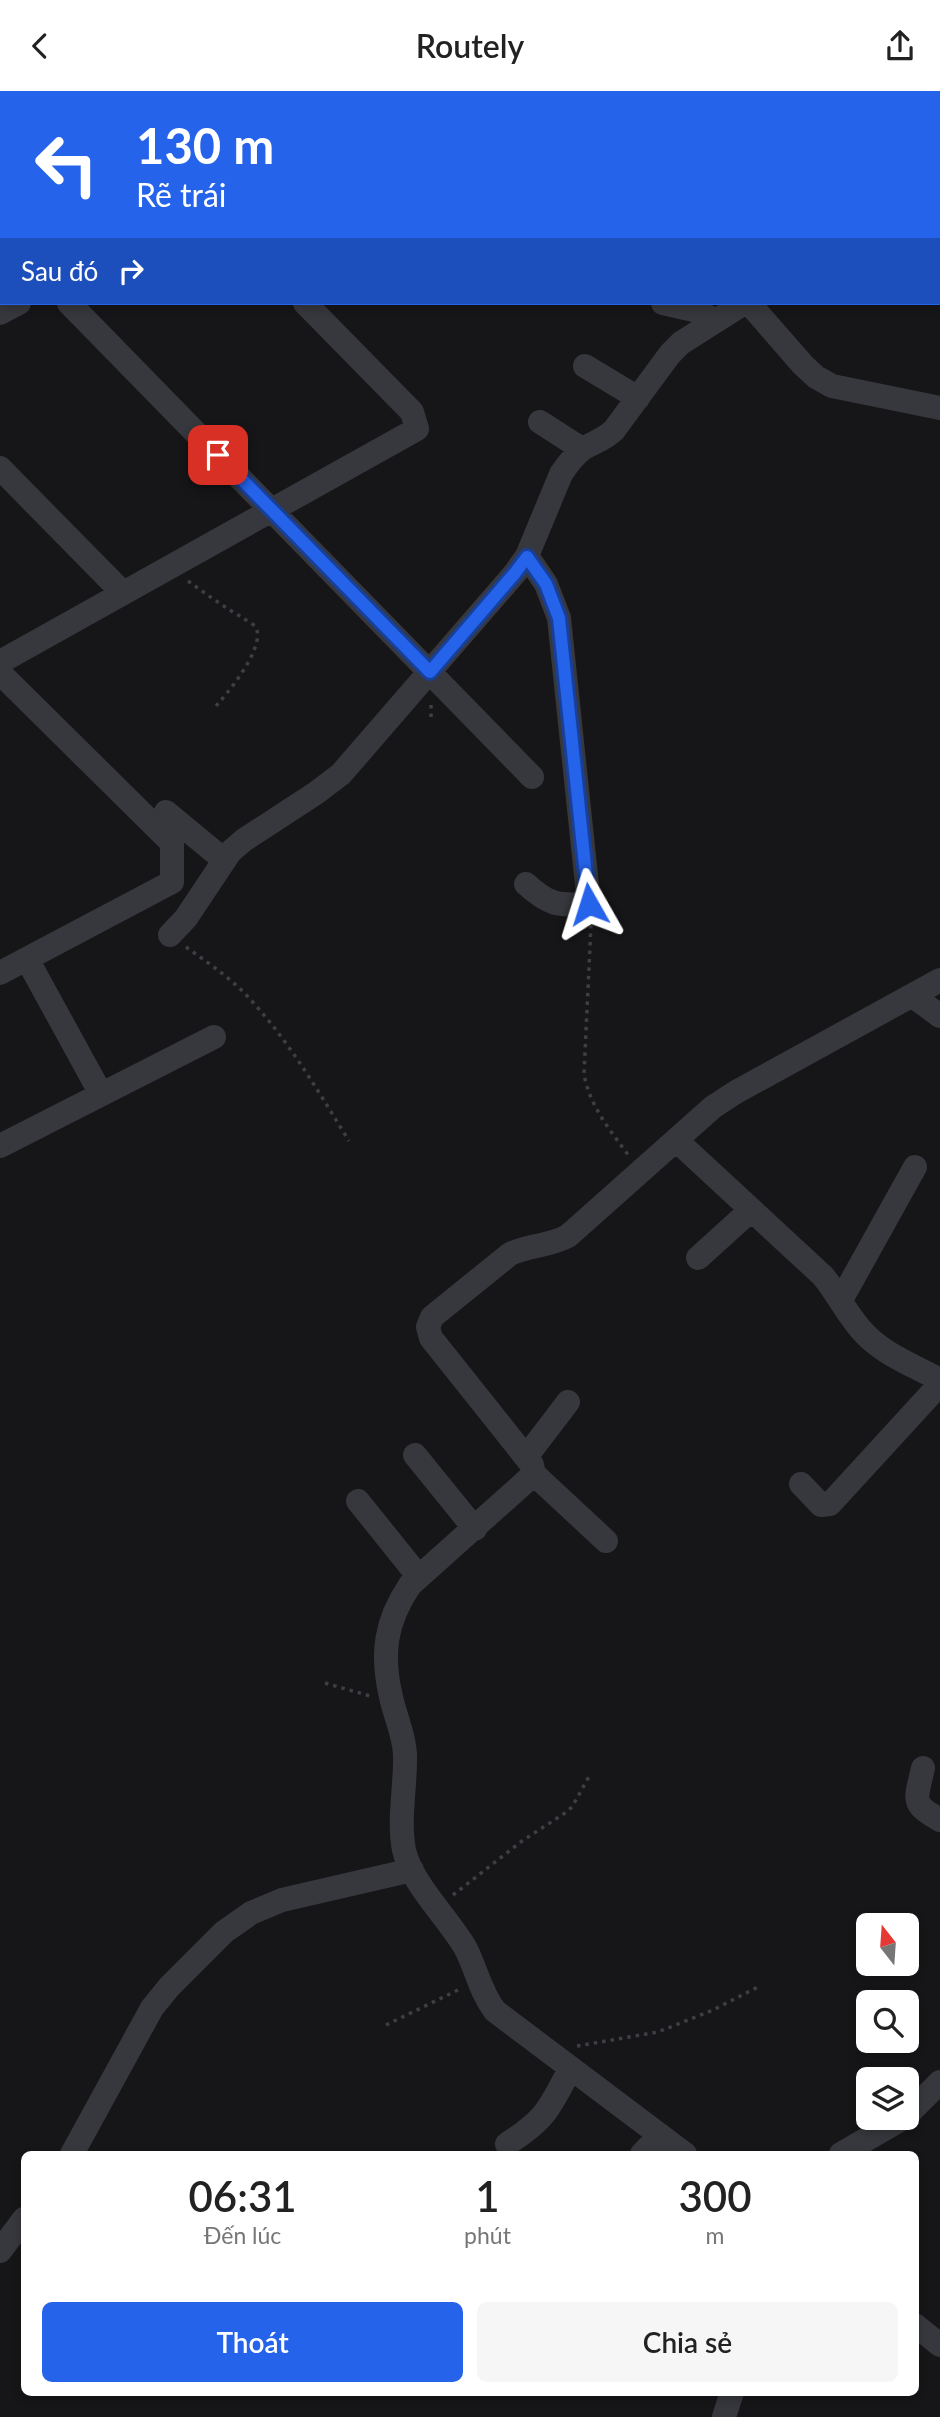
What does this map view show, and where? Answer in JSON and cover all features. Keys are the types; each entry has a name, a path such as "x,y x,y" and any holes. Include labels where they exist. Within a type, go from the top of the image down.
{"street":[{"path":"71,305 532,776"},
{"path":"0,662 417,429 412,412 307,305"},
{"path":"672,305 698,311 716,321"},
{"path":"170,935 191,910 224,860 244,841 341,774 515,573 527,557 561,474 569,462 582,449 607,437 614,430 676,349 743,305"},
{"path":"748,305 816,377 832,386 940,408"},
{"path":"585,366 638,398"},
{"path":"540,422 582,449"},
{"path":"2,474 123,593"},
{"path":"526,884 542,899 555,904 589,904 559,618 546,584 527,557"},
{"path":"0,673 172,843 172,882 0,973"},
{"path":"166,812 224,860"},
{"path":"159,888 191,910"},
{"path":"27,959 101,1094"},
{"path":"606,1541 530,1466 431,1338 428,1327 432,1317 510,1254 523,1248 555,1243 568,1236 713,1107 940,980"},
{"path":"913,996 940,1016"},
{"path":"0,1146 214,1037"},
{"path":"676,1140 822,1276 862,1332 879,1347 940,1382 830,1504 821,1505 801,1484"},
{"path":"841,1300 915,1167"},
{"path":"698,1258 751,1210"},
{"path":"568,1402 530,1466 475,1529 410,1585 396,1605 385,1650 393,1702 405,1751 404,1850 412,1870 465,1948 484,1996 495,2011 681,2151"},
{"path":"415,1455 475,1529"},
{"path":"358,1501 419,1577"},
{"path":"923,1768 917,1802 921,1809 940,1820"},
{"path":"74,2151 152,2008 169,1987 224,1933 251,1913 282,1901 412,1870"},
{"path":"507,2144 531,2128 548,2111 570,2069"},
{"path":"919,2104 940,2082"},
{"path":"846,2151 883,2130"},
{"path":"645,2151 660,2136"},
{"path":"0,2251 21,2223"},
{"path":"919,2328 940,2345"},
{"path":"724,2417 731,2396"}],"path":[{"path":"169,567 256,629 258,638 253,653 231,691 213,709"},
{"path":"589,904 591,941 584,1074 595,1109 640,1173"},
{"path":"170,935 248,997 287,1043 349,1140"},
{"path":"325,1683 393,1702"},
{"path":"437,1907 522,1841 572,1807 591,1773"},
{"path":"386,2025 478,1980"},
{"path":"547,2052 658,2032 713,2010 758,1987"}],"route":[{"path":"218,455 430,672 527,557 546,584 559,618 589,904"}]}
